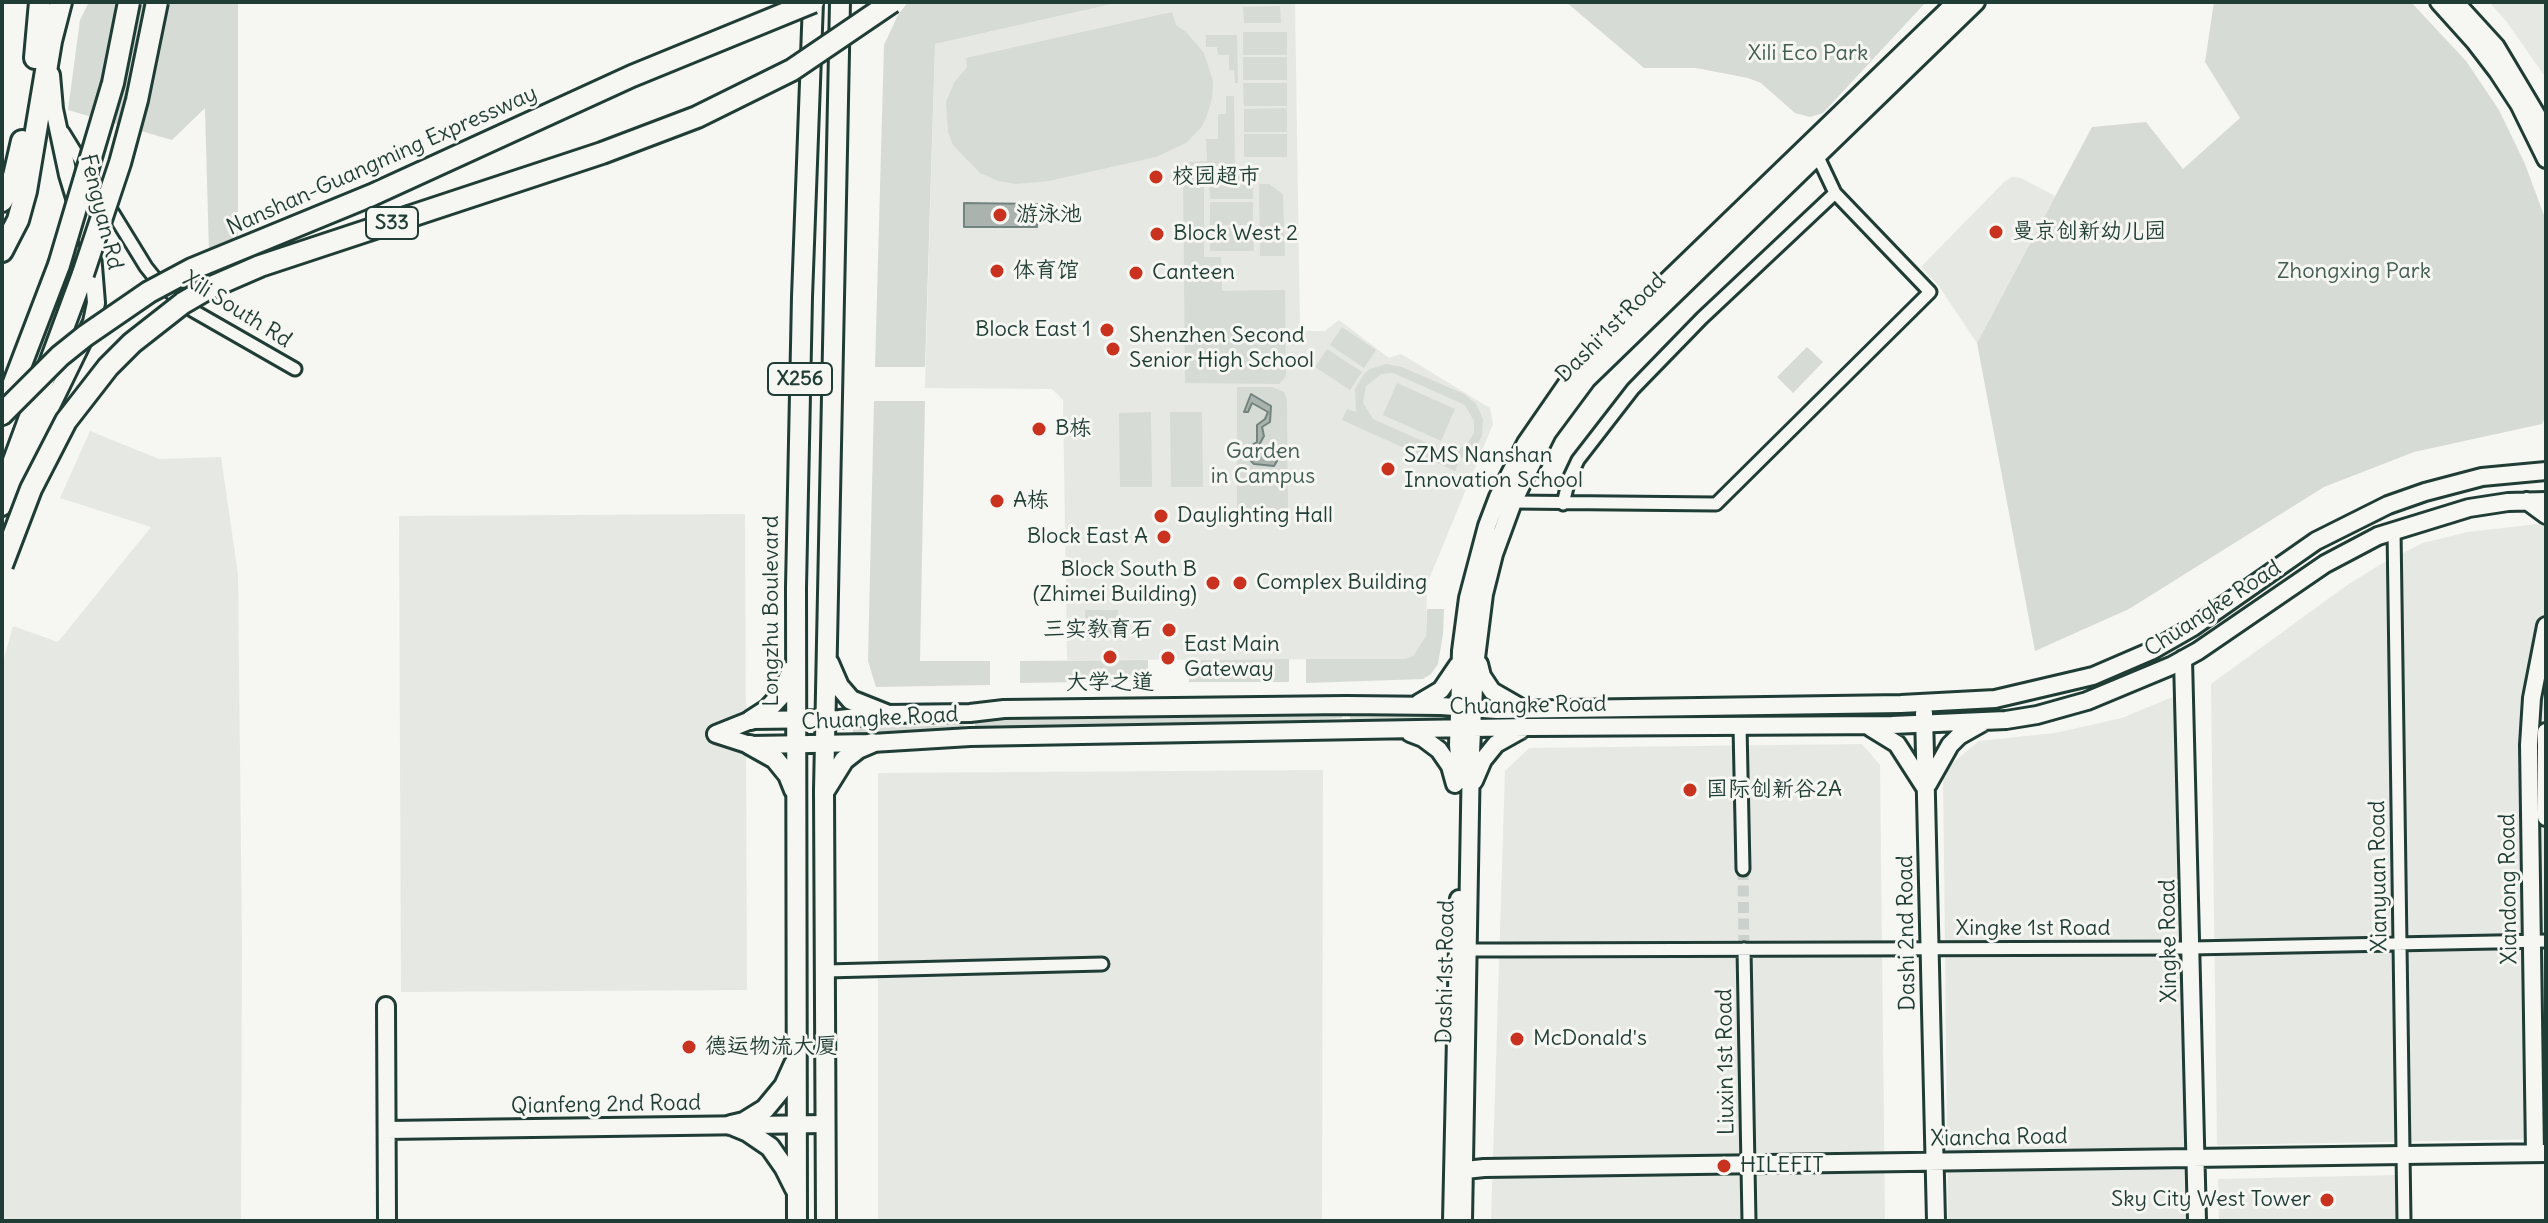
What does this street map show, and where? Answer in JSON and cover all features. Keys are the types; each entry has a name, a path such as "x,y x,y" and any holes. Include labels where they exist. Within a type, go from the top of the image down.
{"highway":[{"path":"2,201 14,176 21,144 38,45 40,2"},
{"path":"2,251 18,220 26,191 61,2"},
{"path":"2,414 59,265 83,189 113,83 129,2"},
{"path":"2,493 103,218 137,100 157,2"},
{"name":"Nanshan-Guangming Expressway","path":"2,565 31,489 66,421 108,367 132,343 183,303 260,266 559,167 697,117 792,70 892,2"},
{"name":"Nanshan-Guangming Expressway","path":"2,414 85,336 149,292 192,269 372,195 632,76 812,5"}],"main road":[{"name":"Dashi 1st Road","path":"1463,1221 1459,1171 1461,769 1466,729 1473,574 1498,497 1526,443 1573,375 1956,2"},
{"name":"Dashi 1st Road","path":"1469,649 1488,577 1513,502 1547,433 1587,379 1976,2"},
{"path":"2439,2 2498,72 2519,104 2546,159"},
{"path":"2455,2 2496,47 2546,131"},
{"name":"Longzhu Boulevard","path":"797,1221 795,660 812,5"},
{"name":"X256","path":"826,1221 824,799 840,5"},
{"name":"Fengyan Rd","path":"2,507 92,322 96,303 92,254 74,200 56,121 50,52"},
{"name":"Chuangke Road","path":"2545,470 2501,474 2453,484 2361,517 2301,551 2181,635 2138,658 2101,672 2016,695 1924,704 1531,709 1413,705 1004,709 970,713 751,720 716,734 750,745 796,745 970,737 1924,724 2022,717 2068,707 2138,682 2183,659 2360,543 2469,508 2546,501"},
{"path":"2527,501 2546,515"},
{"name":"Xiandong Road","path":"2540,1153 2539,941 2529,745 2537,663 2546,626"},
{"path":"827,647 834,676 845,694 859,705 886,714"},
{"path":"1413,705 1428,700 1446,685 1469,649"},
{"path":"1469,649 1492,691 1511,704 1531,709"},
{"name":"Xingke Road","path":"2183,659 2197,1221"},
{"path":"751,720 768,709 782,694 795,660"},
{"name":"Dashi 2nd Road","path":"1924,704 1936,1221"},
{"path":"1346,705 1347,732"},
{"path":"970,713 970,737"},
{"path":"1861,725 1897,744 1926,789 1950,745 1964,732 1987,721"},
{"path":"1470,794 1483,760 1496,744 1508,735 1529,727"},
{"name":"Dashi 1st Road","path":"1452,1221 1459,1171 1469,950 1470,794 1466,729"},
{"path":"1400,731 1423,738 1439,750 1450,766 1455,784 1461,769"},
{"name":"Xiandong Road","path":"2546,732 2546,817"},
{"path":"824,799 830,779 844,760 872,743"},
{"path":"750,745 770,755 782,767 793,786 797,802"},
{"path":"386,1006 387,1221"},
{"path":"731,1125 753,1117 774,1098 791,1072 798,1050"},
{"name":"Qianfeng 2nd Road","path":"387,1130 826,1124"},
{"path":"731,1125 770,1147 798,1195"},
{"name":"Xiancha Road","path":"1459,1171 1484,1168 2540,1153"}],"street":[{"name":"Xili South Rd","path":"56,121 146,267 172,294 219,326 291,367"},
{"path":"1513,502 1716,504 1930,292 1835,193 1818,157"},
{"path":"1563,504 1578,460 1633,389 1702,318 1835,193"},
{"name":"Xianyuan Road","path":"2394,530 2404,1221"},
{"path":"1740,726 1743,869"},
{"path":"1458,907 1469,950"},
{"name":"Xingke 1st Road","path":"1469,950 2191,948 2539,941"},
{"name":"Liuxin 1st Road","path":"1744,949 1749,1221"},
{"path":"826,971 1102,964"}],"shaded area":[{"name":"Shenzhen Second Senior High School","path":"1121,2 1295,2 1300,331 1325,331 1339,320 1389,358 1401,354 1490,408 1493,424 1427,584 1426,636 1413,656 1405,659 1067,660 1063,400 1052,389 925,388 935,44"},
{"path":"2489,2 2546,2 2546,78 2506,21"},
{"name":"曼京创新幼儿园","path":"2012,177 2021,178 2055,196 1977,343 1938,285 1921,267"},
{"name":"游泳池","path":"964,203 1037,204 1037,227 964,227"},
{"path":"1251,394 1271,406 1270,422 1262,427 1264,436 1259,445 1266,448 1273,443 1276,445 1266,452 1266,457 1277,461 1274,466 1251,461 1254,454 1248,451 1248,447 1257,442 1257,425 1268,412 1252,403 1248,412 1244,412"},
{"path":"90,431 159,459 221,457 238,574 241,1221 2,1221 2,666 13,626 58,642 151,527 60,498"},
{"path":"745,514 747,990 401,992 399,516"},
{"path":"2546,523 2546,1139 2217,1145 2211,684 2346,586 2423,543 2468,532"},
{"path":"2175,696 2187,1221 1948,1221 1943,771 1979,741 2055,733 2122,718"},
{"path":"1862,744 1880,765 1885,1221 1491,1221 1505,771 1529,748"},
{"path":"1323,770 1322,1221 878,1221 878,773"},
{"path":"2397,1175 2398,1221 2219,1221 2218,1179"}],"green space":[{"path":"89,2 238,2 238,240 209,253 205,108 172,140 68,110 80,20"},
{"path":"908,2 1121,2 935,44 925,367 875,367 884,45"},
{"name":"Xili Eco Park","path":"1566,2 1926,2 1823,113 1810,117 1795,113 1761,83 1748,78 1696,68 1644,68"},
{"name":"Zhongxing Park","path":"2214,2 2411,2 2466,61 2499,110 2525,164 2545,218 2546,416 2542,424 2414,452 2324,487 2129,609 2035,651 1977,343 2092,127 2146,122 2183,169 2240,118 2205,62"},
{"path":"1280,6 1281,23 1244,23 1243,7"},
{"path":"1172,12 1176,25 1204,53 1213,81 1206,118 1186,143 1156,157 1049,181 1016,184 980,173 953,145 948,132 946,102 954,83 967,67 966,58"},
{"path":"1243,32 1287,32 1287,55 1243,55"},
{"path":"1206,35 1237,35 1238,83 1235,83 1234,70 1229,70 1229,55 1218,55 1217,47 1206,47"},
{"path":"1243,57 1287,57 1287,80 1243,80"},
{"path":"1243,83 1287,83 1287,106 1244,106"},
{"path":"1226,96 1234,96 1235,170 1204,171 1204,257 1221,257 1222,291 1285,290 1286,376 1279,384 1185,383 1183,167 1189,162 1207,161 1206,139 1218,139 1218,114 1226,114"},
{"path":"1287,108 1287,132 1244,132 1244,109"},
{"path":"1244,134 1287,134 1287,157 1244,157"},
{"path":"1253,175 1253,199 1210,199 1209,176"},
{"path":"1259,184 1269,184 1283,194 1285,256 1260,256"},
{"path":"1210,202 1253,202 1253,225 1210,225"},
{"path":"1210,228 1253,228 1254,251 1210,251"},
{"path":"1342,327 1376,350 1364,368 1330,345"},
{"path":"1807,347 1823,362 1793,393 1777,377"},
{"path":"1327,349 1362,372 1350,390 1315,367"},
{"path":"1386,364 1402,367 1464,394 1476,404 1483,419 1482,436 1474,450 1460,459 1455,471 1342,420 1347,409 1356,412 1355,389 1370,369","holes":["1393,373 1465,405 1474,421 1474,433 1467,444 1457,450 1445,451 1373,419 1363,403 1366,386 1381,374"]},
{"path":"1397,383 1455,409 1441,441 1383,415"},
{"name":"Garden in Campus","path":"1237,387 1272,387 1284,392 1287,400 1288,514 1237,515"},
{"path":"874,401 925,401 920,661 990,661 990,685 876,687 868,661"},
{"path":"1151,412 1152,487 1120,487 1119,413"},
{"path":"1170,412 1202,412 1203,487 1171,487"},
{"path":"1427,609 1444,609 1443,634 1438,664 1423,679 1306,683 1306,659 1405,659 1413,656 1426,636"},
{"path":"1085,610 1118,610 1118,637 1085,637"},
{"path":"1289,659 1289,682 1189,682 1189,660"},
{"path":"1148,660 1148,681 1020,683 1020,661"},
{"path":"1342,712 1342,718 1271,723 975,728 975,722 1017,716"},
{"path":"1441,715 1441,720 1350,721 1350,716"},
{"path":"964,725 964,730 853,734 853,728"}],"tunnel":[{"path":"1743,869 1744,949"}],"place":[{"name":"校园超市","path":"1156,177"},
{"name":"游泳池","path":"1000,215"},
{"name":"曼京创新幼儿园","path":"1996,232"},
{"name":"Block West 2","path":"1157,234"},
{"name":"体育馆","path":"997,271"},
{"name":"Canteen","path":"1136,273"},
{"name":"Block East 1","path":"1107,330"},
{"name":"Shenzhen Second Senior High School","path":"1113,349"},
{"name":"B栋","path":"1039,429"},
{"name":"SZMS Nanshan Innovation School","path":"1388,469"},
{"name":"A栋","path":"997,501"},
{"name":"Daylighting Hall","path":"1161,516"},
{"name":"Block East A","path":"1164,537"},
{"name":"Block South B (Zhimei Building)","path":"1213,583"},
{"name":"Complex Building","path":"1240,583"},
{"name":"三实教育石","path":"1169,630"},
{"name":"大学之道","path":"1110,657"},
{"name":"East Main Gateway","path":"1168,658"},
{"name":"国际创新谷2A","path":"1690,790"},
{"name":"McDonald's","path":"1517,1039"},
{"name":"德运物流大厦","path":"689,1047"},
{"name":"HILEFIT","path":"1724,1166"},
{"name":"Sky City West Tower","path":"2327,1200"}]}
